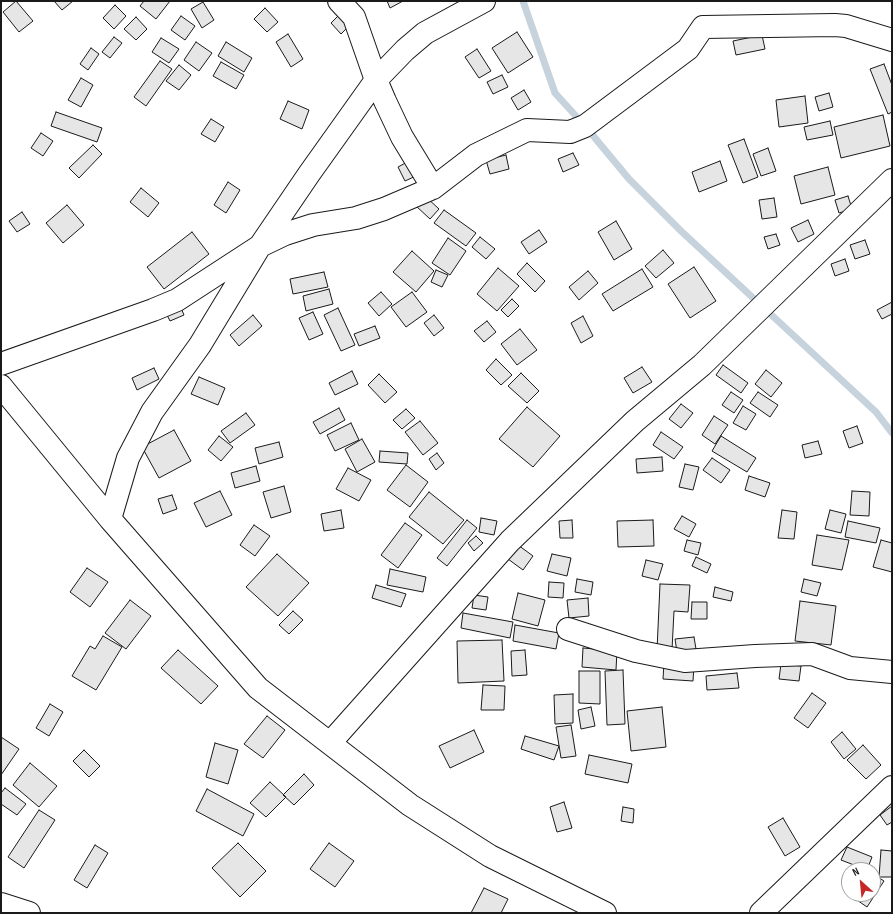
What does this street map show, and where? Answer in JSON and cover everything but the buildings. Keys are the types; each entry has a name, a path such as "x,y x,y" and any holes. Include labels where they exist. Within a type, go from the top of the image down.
{"street":[{"path":"338,1 354,17 376,80 402,137 433,188"},
{"path":"110,519 128,458 152,412 200,345 260,246 376,80 405,50 426,33 484,1"},
{"path":"1,364 177,300 260,246 285,234 313,225 356,218 384,209 433,188 476,155 527,130 570,132 585,126 688,50 703,27 835,25 846,26 892,40"},
{"path":"330,743 510,541 635,421 702,365 887,189"},
{"path":"1,386 110,519 258,688 410,805 490,856 606,913"},
{"path":"568,629 636,651 685,661 812,654 850,668 892,672"},
{"path":"761,913 892,787"},
{"path":"1,904 29,913"}],"waterway":[{"path":"523,1 555,93 585,126 629,179 681,231 876,412 892,433"}]}
